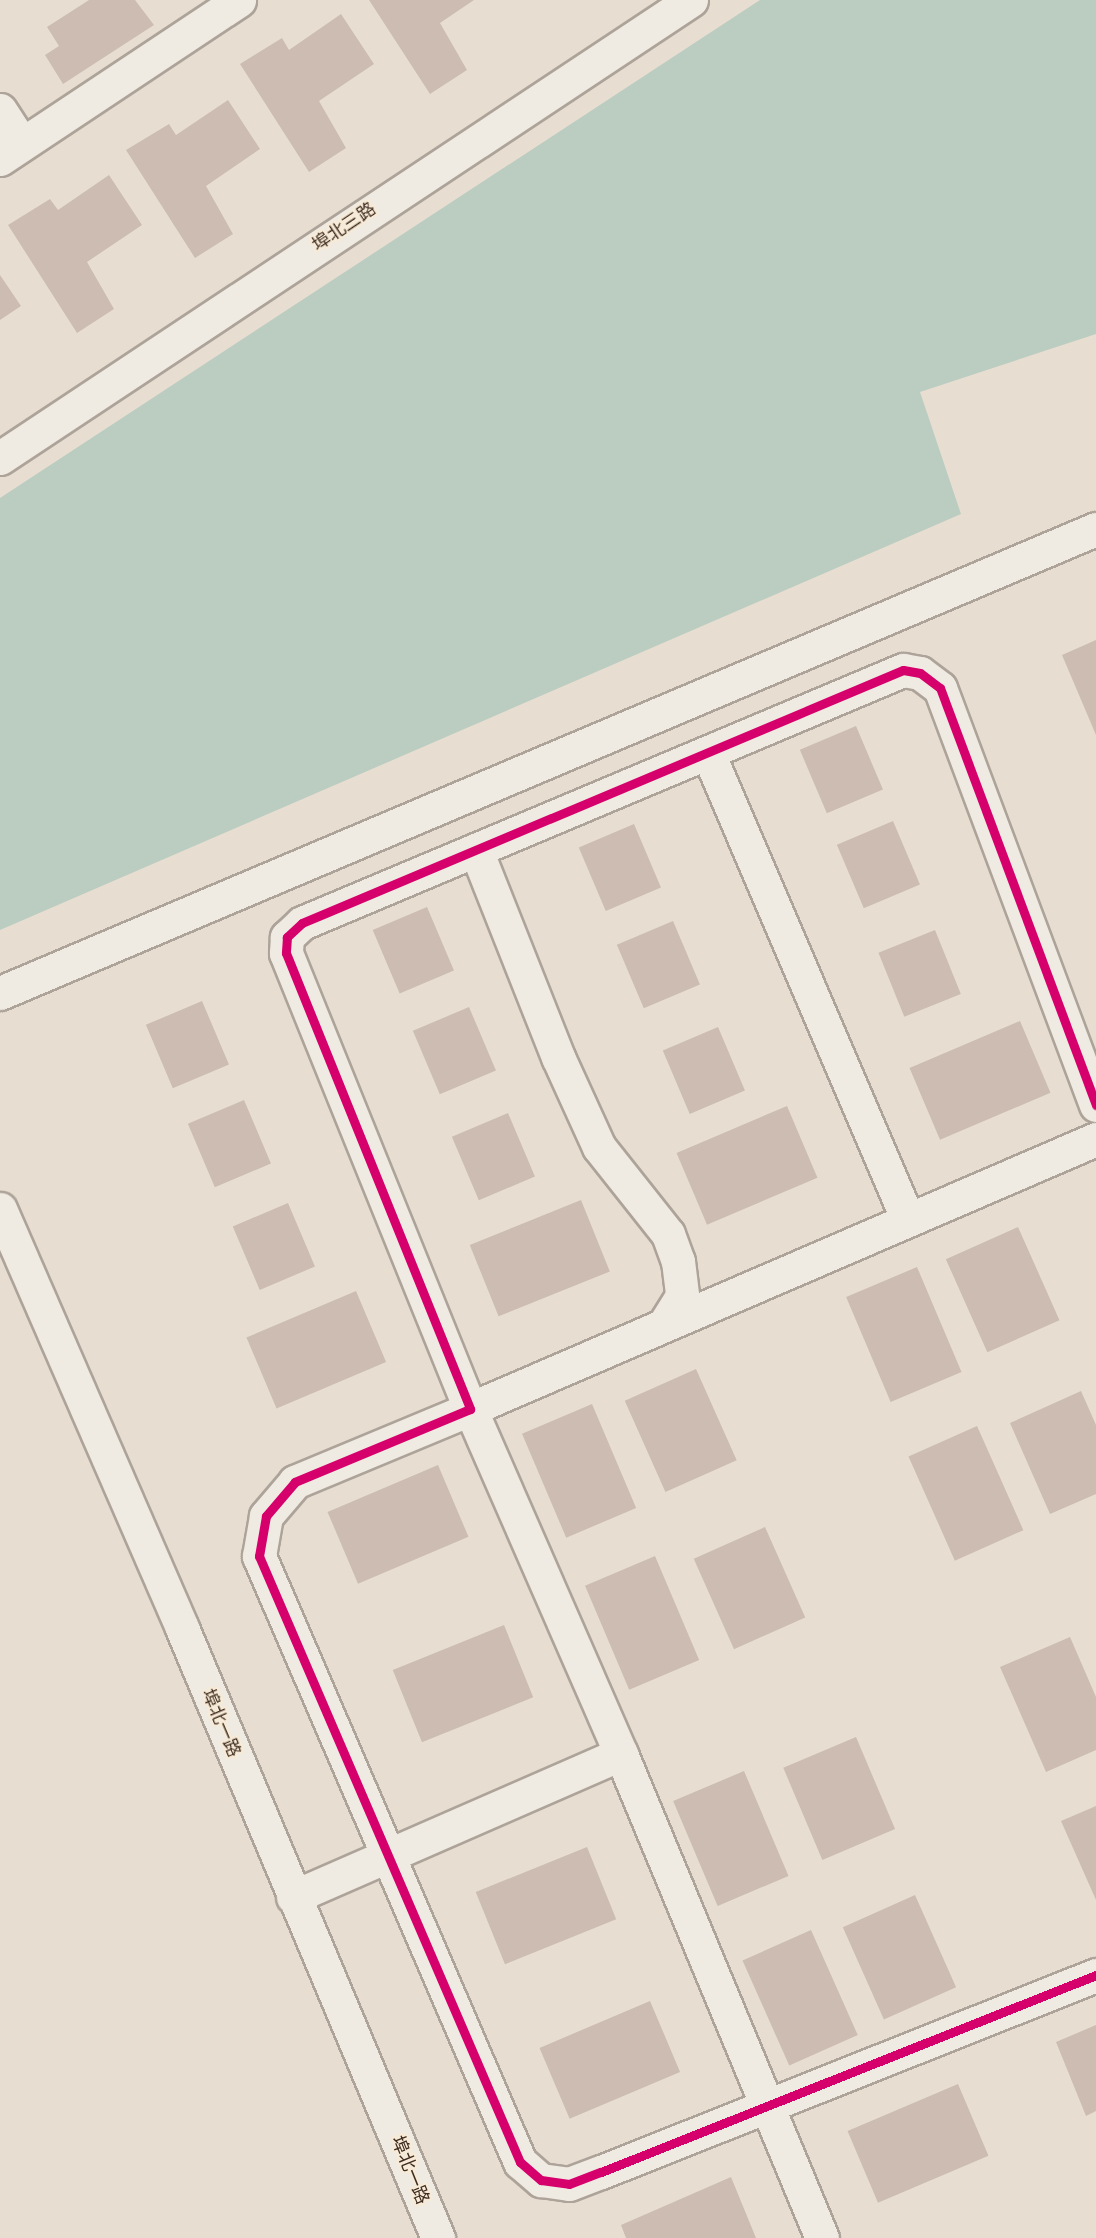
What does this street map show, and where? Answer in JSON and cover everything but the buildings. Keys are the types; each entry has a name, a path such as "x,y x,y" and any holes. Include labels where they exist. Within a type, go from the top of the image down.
{"street":[{"path":"0,110 11,151 239,0"},
{"name":"埠北三路","path":"0,458 691,0"},
{"path":"0,993 1096,529"},
{"path":"822,2238 621,1754 470,1409 286,953 287,937 302,923 903,670 920,673 940,688 1096,1106"},
{"path":"708,753 908,1220"},
{"path":"476,850 558,1057 599,1146 668,1234 678,1261 682,1296 664,1325"},
{"path":"1096,1139 295,1482 266,1516 259,1556 520,2162 541,2180 568,2184 1096,1975"},
{"name":"埠北一路","path":"0,1209 182,1628 438,2238"},
{"path":"293,1897 621,1754"}],"shaded area":[{"path":"760,0 1096,0 1096,334 920,392 961,514 0,930 0,498"}],"cycle path":[{"path":"1096,1105 940,688 920,673 903,670 302,923 287,937 286,953 470,1409 295,1482 266,1516 259,1556 520,2162 541,2180 569,2184 1096,1975"}]}
